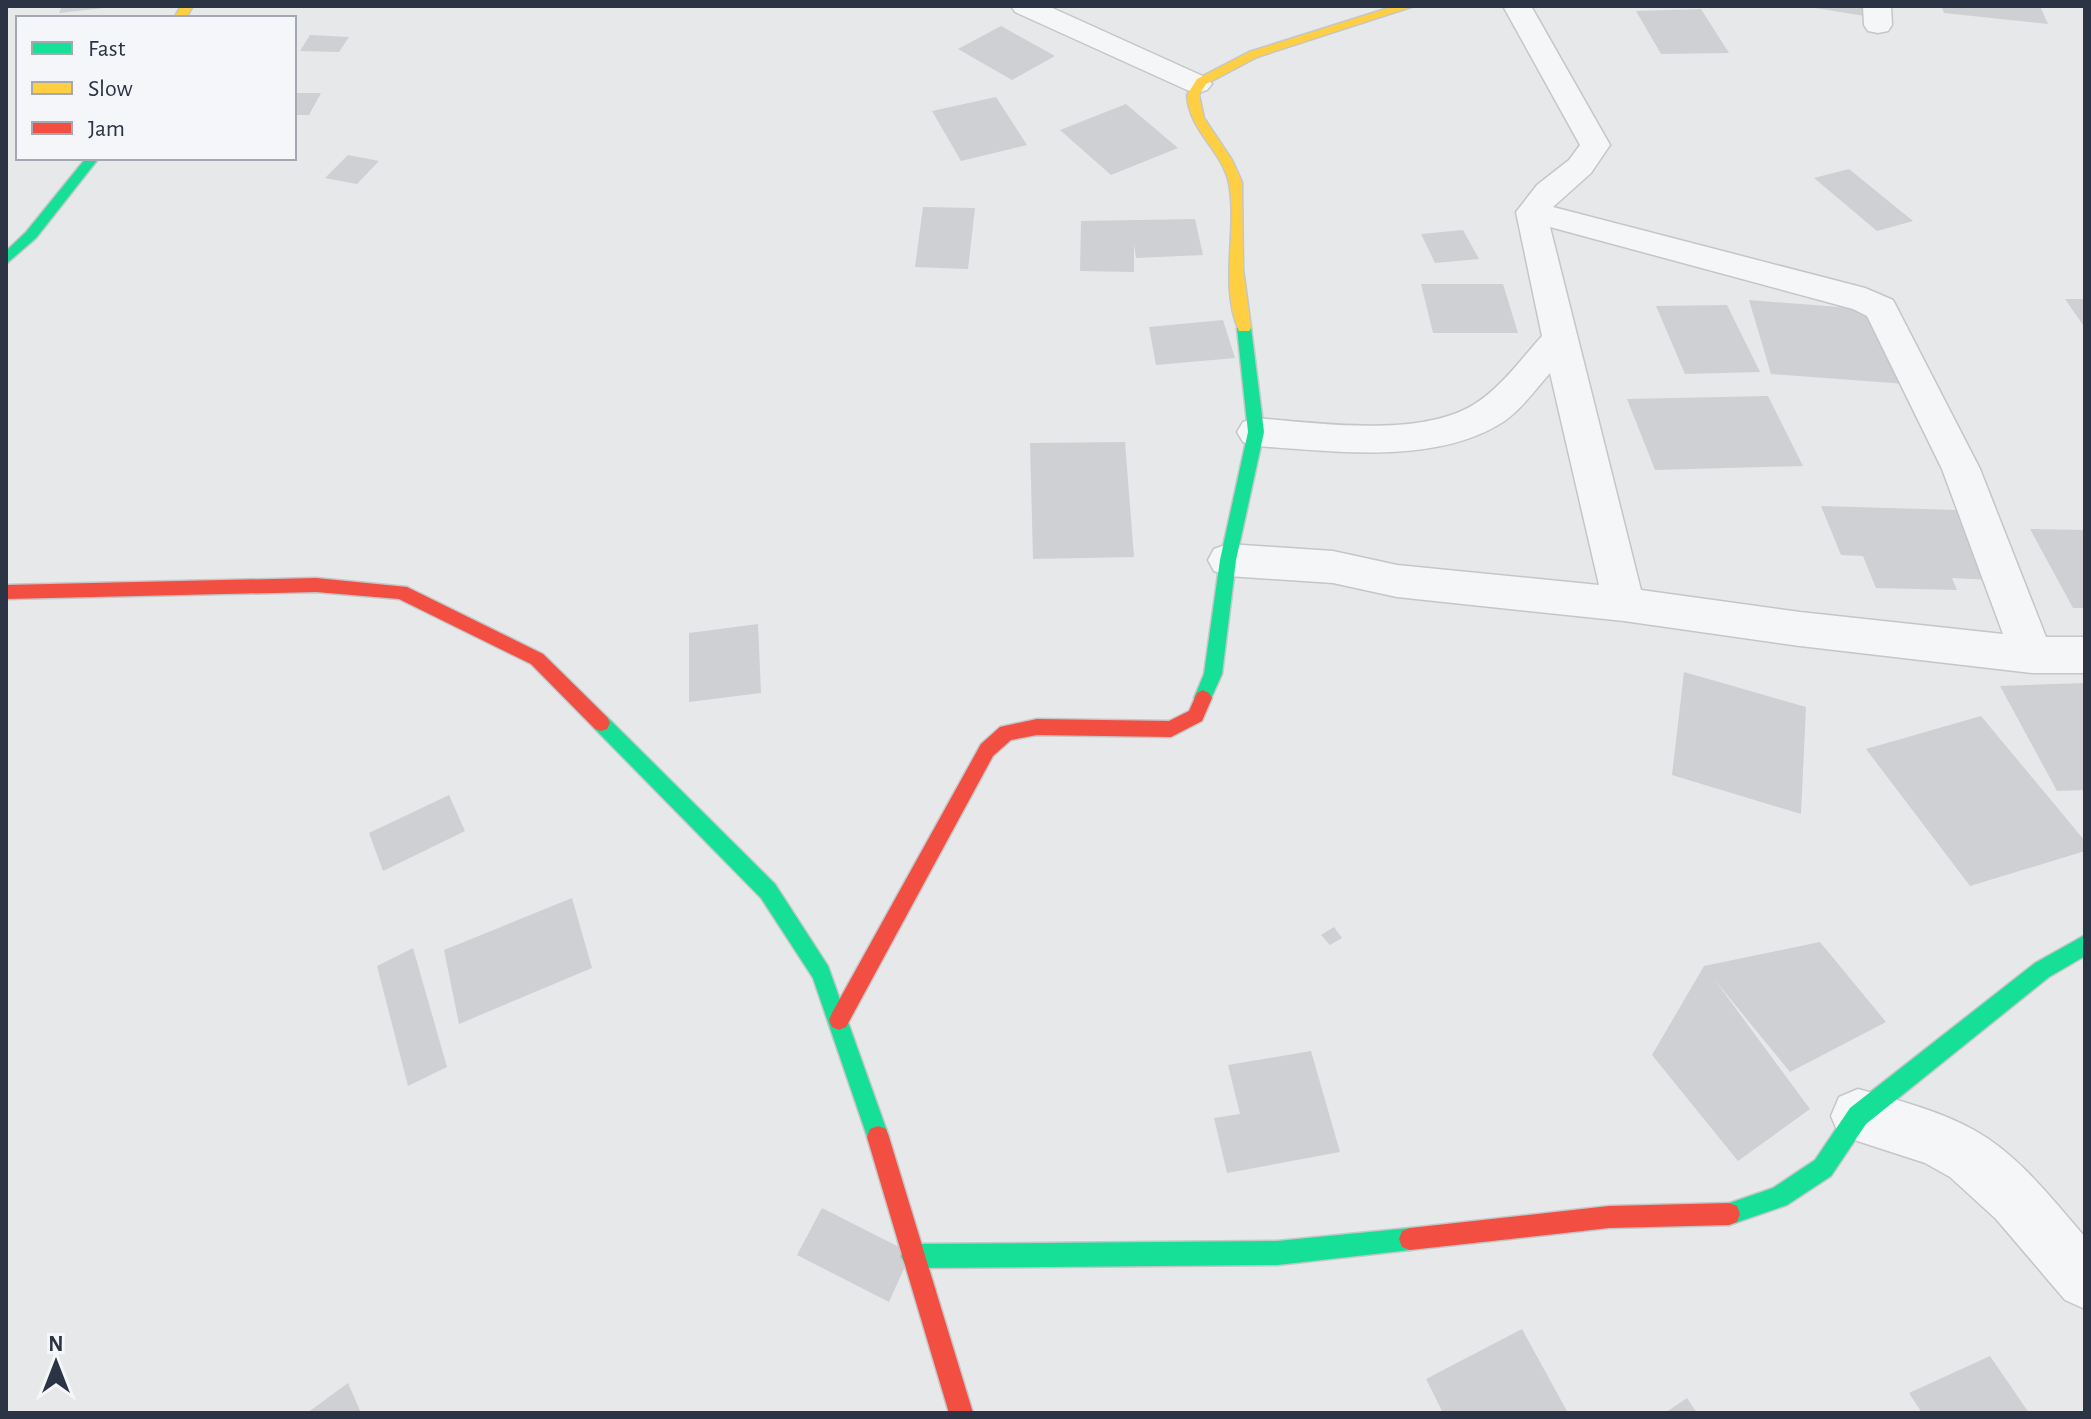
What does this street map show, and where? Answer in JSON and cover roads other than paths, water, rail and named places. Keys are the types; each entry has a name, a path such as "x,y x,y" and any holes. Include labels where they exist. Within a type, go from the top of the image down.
{"street":[{"path":"1025,6 1197,84"},
{"path":"839,1020 987,750 1006,733 1037,727 1171,729 1196,716 1213,674 1228,560 1256,432 1236,264 1236,184 1232,168 1197,116 1193,96 1197,84 1209,74 1285,42 1408,6"},
{"path":"1517,6 1595,145 1583,164 1540,198 1532,212 1624,604"},
{"path":"6,259 31,235 91,160"},
{"path":"1532,212 1865,300 1881,308 1961,469 2032,655"},
{"path":"1256,432 1386,438 1428,433 1485,416 1561,337"},
{"path":"1228,560 1333,567 1397,581 1624,604 1800,629 2032,655 2085,655"},
{"path":"6,592 316,585 401,592 537,659 768,891 821,973 863,1088 961,1413"},
{"path":"913,1256 1277,1253 1609,1217 1726,1215 1779,1197 1823,1168 1858,1116 2042,970 2085,945"},
{"path":"1858,1116 1929,1137 1967,1156 2000,1184 2085,1280"}]}
